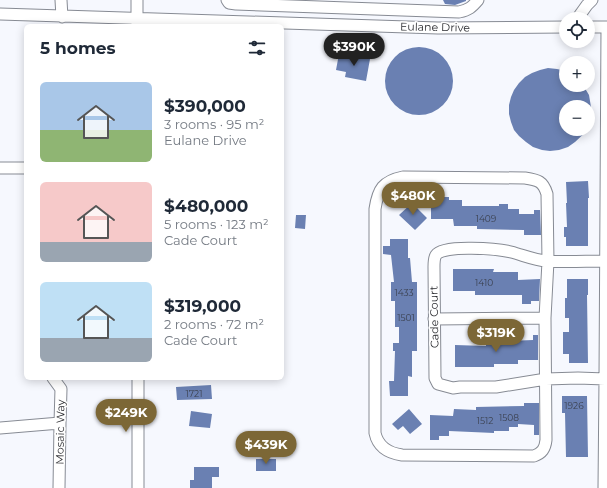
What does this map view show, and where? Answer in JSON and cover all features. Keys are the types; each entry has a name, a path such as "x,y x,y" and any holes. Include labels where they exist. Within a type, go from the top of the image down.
{"street":[{"path":"61,0 66,17 89,24"},
{"path":"137,0 137,22"},
{"path":"227,0 236,4 459,12 471,8 478,0"},
{"path":"582,12 592,0"},
{"name":"Eulane Drive","path":"0,14 137,22 237,24"},
{"name":"Eulane Drive","path":"284,25 438,28 559,27"},
{"path":"595,27 607,27 606,394 604,488"},
{"path":"0,168 24,168"},
{"path":"403,177 525,178 541,182 547,194 548,261 545,318 546,379 544,450 534,456 402,455 393,454 388,451 379,443 375,433 375,209 379,191 389,181 403,177"},
{"name":"Cade Court","path":"605,379 546,379 496,387 453,388 438,384 435,378 434,267 436,255 439,252 459,248 511,252 534,259 548,261 606,261"},
{"path":"434,319 545,318"},
{"name":"Mosaic Way","path":"54,380 61,389 59,488"},
{"path":"138,380 138,488"},
{"path":"0,428 60,423"}],"building":[{"path":"443,0 466,1 455,5 445,4"},
{"path":"419,47 432,50 443,57 450,68 453,81 450,94 443,105 432,112 419,115 406,112 395,105 388,94 385,81 388,68 395,57 406,50"},
{"path":"339,54 370,59 366,81 345,77 346,72 336,70"},
{"path":"548,68 559,69 559,92 587,92 589,95 590,100 559,100 559,136 581,136 568,147 559,150 542,150 533,147 526,142 514,130 509,114 509,105 514,90 525,77"},
{"path":"588,181 588,246 566,246 564,227 567,227 566,182"},
{"path":"431,197 449,197 449,200 462,200 462,206 499,206 499,204 508,204 508,209 519,209 519,214 534,214 534,210 540,210 541,235 524,235 524,230 477,229 477,226 454,226 453,219 431,219"},
{"path":"412,203 427,218 415,230 399,215"},
{"path":"296,215 306,215 305,229 295,228"},
{"path":"390,239 408,239 408,258 410,258 412,282 417,282 417,351 412,351 412,377 408,376 408,396 390,396 389,381 394,381 395,351 393,351 393,343 399,343 399,327 395,327 395,301 391,301 391,282 394,282 391,255 383,254 383,246 390,246"},
{"path":"453,269 494,269 493,272 518,272 518,280 540,279 539,301 531,301 531,304 522,304 522,295 475,295 475,291 453,291"},
{"path":"567,279 588,279 588,363 569,363 569,354 563,354 563,332 569,332 569,318 565,318"},
{"path":"533,335 538,335 538,360 518,360 518,364 494,364 494,367 455,367 455,345 486,346 486,342 533,340"},
{"path":"211,385 212,399 177,400 176,387"},
{"path":"562,396 587,396 588,457 566,457 565,413 562,413"},
{"path":"524,403 539,403 539,435 534,435 534,425 518,424 518,427 509,427 509,431 494,431 494,433 449,431 449,436 439,436 439,440 430,440 430,415 453,416 454,409 476,410 476,407 524,406"},
{"path":"409,409 422,424 410,434 403,426 398,430 392,424"},
{"path":"191,411 212,414 210,428 189,426"},
{"path":"256,459 276,459 276,471 256,471"},
{"path":"194,467 219,467 219,477 212,477 212,488 190,488 190,480 194,480"}]}
